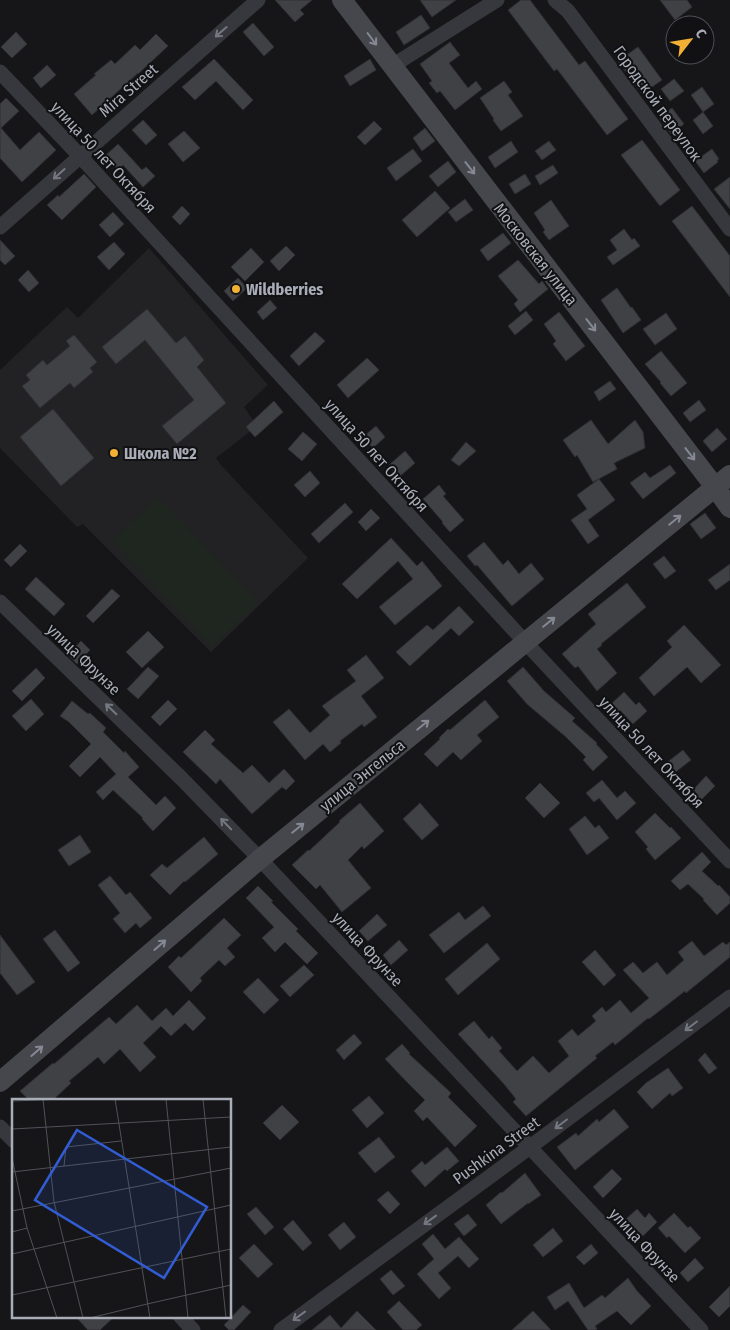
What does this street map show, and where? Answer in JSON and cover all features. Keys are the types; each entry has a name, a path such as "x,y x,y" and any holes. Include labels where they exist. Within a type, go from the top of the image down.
{"main road":[{"name":"Московская улица","path":"342,0 392,66 723,481 730,508"},
{"name":"улица Энгельса","path":"0,1082 260,859 723,481"}],"street":[{"name":"Mira Street","path":"0,227 258,0"},
{"path":"392,66 497,0"},
{"name":"Городской переулок","path":"555,0 568,11 730,229"},
{"name":"улица 50 лет Октября","path":"0,72 80,156 525,642 730,861"},
{"name":"улица Фрунзе","path":"0,602 181,778 260,859 701,1330"},
{"name":"Pushkina Street","path":"281,1330 730,997"},
{"path":"0,1127 12,1139"},
{"path":"182,1318 193,1330"}],"shaded area":[{"name":"Школа №2","path":"149,248 268,385 244,407 257,426 216,458 308,558 211,652 83,524 77,527 0,448 0,370 67,307 78,318"},
{"path":"158,497 258,602 212,647 112,541"}],"building":[{"path":"275,0 312,0 300,10 304,14 295,22"},
{"path":"420,0 456,0 432,17"},
{"path":"521,0 530,0 579,65 585,61 628,119 607,135 557,69 554,71 508,10"},
{"path":"660,0 687,0 692,7 682,15 671,15"},
{"path":"421,15 430,28 404,45 396,32"},
{"path":"253,23 274,47 264,56 243,32"},
{"path":"16,32 27,44 12,58 1,47"},
{"path":"156,34 168,46 92,115 74,94 111,60 115,64 135,45 140,50"},
{"path":"450,42 460,55 449,63 468,88 476,81 482,89 455,110 440,91 437,93 429,83 432,81 420,64"},
{"path":"638,47 662,80 642,94 618,61"},
{"path":"214,59 253,100 243,110 216,81 195,100 182,87"},
{"path":"370,59 376,70 350,86 344,76"},
{"path":"47,65 56,75 41,88 33,78"},
{"path":"674,79 684,91 670,101 661,89"},
{"path":"504,81 512,92 508,95 523,116 501,131 480,98"},
{"path":"702,87 714,104 703,112 691,95"},
{"path":"6,98 19,111 1,128 20,150 39,132 56,150 22,182 0,158 0,104"},
{"path":"672,108 684,124 671,134 659,117"},
{"path":"703,112 713,126 703,134 693,120"},
{"path":"143,120 157,135 146,145 132,130"},
{"path":"374,121 382,129 365,145 357,137"},
{"path":"425,128 435,141 422,151 413,138"},
{"path":"184,131 200,148 183,162 168,144"},
{"path":"642,140 680,190 660,206 621,155"},
{"path":"511,141 518,152 495,168 488,157"},
{"path":"549,141 556,150 542,160 535,151"},
{"path":"118,144 142,170 146,167 155,176 143,187 123,165 118,170 105,156"},
{"path":"413,149 422,161 396,181 387,168"},
{"path":"712,149 719,159 717,160 718,162 704,173 695,161"},
{"path":"448,161 456,172 438,187 429,176"},
{"path":"553,165 558,173 540,185 535,176"},
{"path":"84,174 96,187 62,220 47,205 58,195 59,197"},
{"path":"525,174 531,184 515,194 509,184"},
{"path":"730,177 730,209 714,189"},
{"path":"435,191 450,208 417,237 402,220"},
{"path":"465,199 473,210 456,222 448,212"},
{"path":"551,200 569,226 549,240 534,213"},
{"path":"182,206 190,214 180,225 172,217"},
{"path":"692,206 730,256 730,297 672,221"},
{"path":"113,212 124,224 110,237 99,225"},
{"path":"624,229 632,240 634,238 640,246 613,265 607,257 617,250 610,240"},
{"path":"503,233 511,243 488,261 480,250"},
{"path":"0,240 15,256 5,265 0,260"},
{"path":"114,242 125,254 109,270 97,257"},
{"path":"286,246 295,255 279,271 270,261"},
{"path":"251,248 264,262 245,281 231,267"},
{"path":"518,260 539,284 542,281 548,289 520,312 514,304 518,300 498,276"},
{"path":"28,270 39,283 29,292 18,280"},
{"name":"Wildberries","path":"238,278 247,288 233,301 224,291"},
{"path":"617,288 641,320 623,333 601,300"},
{"path":"270,300 277,308 263,320 257,312"},
{"path":"147,309 176,343 185,336 204,360 197,367 226,403 177,444 162,426 194,400 145,340 116,364 102,347"},
{"path":"526,311 533,320 515,335 508,326"},
{"path":"559,312 585,346 566,361 553,344 556,341 544,324"},
{"path":"666,313 677,329 655,345 643,329"},
{"path":"315,332 325,341 299,366 290,356"},
{"path":"74,335 97,362 90,368 93,372 74,388 70,383 40,408 22,386 30,380 26,375 43,360 47,365 70,346 66,341"},
{"path":"661,351 687,383 671,396 645,364"},
{"path":"367,358 379,370 348,398 337,385"},
{"path":"610,381 616,389 599,401 594,392"},
{"path":"699,400 706,410 690,422 683,413"},
{"path":"274,401 283,412 255,437 246,427"},
{"path":"53,409 94,458 61,486 20,437"},
{"path":"591,420 608,444 635,420 643,432 645,448 614,463 617,469 593,482 577,455 575,457 563,440"},
{"path":"376,426 385,437 373,448 363,437"},
{"path":"717,428 727,439 712,452 703,441"},
{"path":"303,432 317,444 302,461 288,449"},
{"path":"466,442 476,451 459,466 451,460"},
{"path":"405,451 415,463 399,477 388,466"},
{"path":"670,465 676,473 643,499 630,483 645,472 650,478"},
{"path":"310,471 320,483 305,497 294,485"},
{"path":"599,479 615,500 588,520 599,536 588,544 571,520 587,509 577,495"},
{"path":"439,485 446,494 443,496 464,520 450,532 423,499"},
{"path":"345,503 353,512 319,543 311,534"},
{"path":"371,509 380,518 366,531 358,522"},
{"path":"705,513 716,528 701,539 690,524"},
{"path":"391,538 417,566 422,561 442,586 395,625 379,607 413,579 398,561 357,599 342,584"},
{"path":"484,542 503,565 508,560 519,574 531,563 544,579 512,606 467,556"},
{"path":"20,544 27,551 11,567 4,560"},
{"path":"664,556 676,571 665,579 653,564"},
{"path":"730,564 730,580 716,590 708,580"},
{"path":"36,577 65,604 54,616 25,589"},
{"path":"627,583 646,607 597,649 617,673 597,691 578,666 575,668 562,654 596,624 588,614"},
{"path":"112,589 120,596 93,623 86,616"},
{"path":"459,606 474,622 459,636 451,628 410,666 396,652 427,625 433,630"},
{"path":"684,625 721,665 701,683 687,667 654,696 639,678 672,647 667,641"},
{"path":"148,631 164,647 142,668 126,652"},
{"path":"81,641 90,650 77,664 68,655"},
{"path":"366,655 384,678 361,696 377,717 364,727 362,724 340,741 341,743 330,752 323,744 305,760 273,722 289,709 310,733 330,715 322,706 356,681 347,670"},
{"path":"148,667 159,676 138,699 127,689"},
{"path":"523,667 544,691 575,718 572,721 597,743 608,757 593,771 583,760 586,757 566,737 527,704 507,681"},
{"path":"36,668 45,678 22,701 12,691"},
{"path":"624,692 636,705 639,702 647,711 633,724 620,710 616,714 609,706"},
{"path":"31,699 44,714 26,731 12,716"},
{"path":"168,700 177,709 160,726 151,717"},
{"path":"485,700 499,717 477,735 482,741 461,760 453,752 437,767 424,754 448,729 450,730"},
{"path":"72,701 88,714 90,713 106,728 103,732 124,753 125,751 139,767 128,777 156,805 165,796 176,808 153,831 143,818 113,790 103,800 96,792 116,774 100,757 80,777 69,766 91,744 69,722 60,716"},
{"path":"205,730 215,740 211,744 243,773 252,765 269,783 284,769 295,781 286,790 282,787 252,814 220,779 216,784 183,752"},
{"path":"683,750 691,760 673,774 665,764"},
{"path":"706,776 715,786 701,800 692,791"},
{"path":"602,780 617,798 625,791 636,803 617,820 599,798 594,802 586,793"},
{"path":"540,783 560,803 544,818 525,798"},
{"path":"360,803 384,831 364,849 362,846 348,860 371,888 342,912 320,885 316,889 292,865"},
{"path":"420,803 439,825 422,840 403,819"},
{"path":"655,813 681,838 655,860 646,849 648,847 635,832"},
{"path":"585,816 595,828 599,825 609,838 587,855 569,829"},
{"path":"80,835 91,852 69,866 58,850"},
{"path":"204,837 218,854 184,881 170,895 150,875 162,864 167,868"},
{"path":"702,852 711,862 702,871 730,897 730,903 717,915 688,884 680,890 671,881"},
{"path":"110,876 126,895 130,892 152,918 140,928 136,923 125,933 113,919 120,913 98,885"},
{"path":"258,886 298,929 296,931 318,953 307,964 285,942 275,952 262,938 274,927 246,898"},
{"path":"483,906 491,916 444,953 429,935 459,912 465,920"},
{"path":"377,914 387,925 368,941 359,931"},
{"path":"224,918 241,935 227,948 235,957 225,966 219,960 200,978 202,981 191,992 168,967 179,956 181,958"},
{"path":"55,930 80,963 68,972 43,939"},
{"path":"0,935 35,982 17,995 0,973"},
{"path":"399,940 408,950 391,965 383,955"},
{"path":"692,941 704,956 723,942 726,945 730,942 730,957 686,993 685,991 648,1018 615,1045 613,1042 595,1056 597,1058 526,1116 513,1102 516,1099 504,1084 458,1034 474,1021 489,1039 492,1036 502,1048 499,1051 517,1071 533,1056 549,1073 569,1056 558,1041 572,1029 578,1036 596,1021 592,1016 602,1007 606,1012 620,1000 631,1013 649,998 623,970 633,962 643,973 657,962 667,975 684,960 678,952"},
{"path":"487,943 500,959 458,995 445,979"},
{"path":"595,950 616,975 604,986 582,962"},
{"path":"304,965 314,975 290,997 280,986"},
{"path":"258,978 279,1000 264,1014 243,992"},
{"path":"189,1000 206,1018 193,1031 185,1023 171,1036 161,1026 143,1043 156,1057 140,1072 120,1049 104,1064 98,1057 69,1081 71,1083 54,1099 28,1099 20,1091 109,1017 116,1024 137,1005 152,1021 166,1008 173,1016"},
{"path":"354,1034 362,1043 344,1060 336,1050"},
{"path":"402,1044 409,1054 451,1093 448,1097 477,1126 455,1147 427,1117 423,1121 414,1111 425,1100 385,1059"},
{"path":"705,1053 717,1068 709,1074 698,1060"},
{"path":"668,1068 683,1088 672,1096 670,1093 652,1109 637,1092 646,1083"},
{"path":"369,1096 384,1113 367,1128 352,1110"},
{"path":"282,1105 299,1122 280,1140 263,1123"},
{"path":"614,1109 629,1127 575,1170 557,1147 576,1133 578,1136 597,1119 599,1122"},
{"path":"379,1137 395,1157 375,1173 358,1153"},
{"path":"447,1147 459,1161 447,1171 445,1169 425,1187 411,1171 422,1161 425,1165"},
{"path":"612,1169 622,1179 603,1198 593,1187"},
{"path":"525,1173 541,1195 501,1224 486,1205"},
{"path":"388,1191 400,1204 390,1214 377,1200"},
{"path":"256,1207 274,1227 265,1235 247,1214"},
{"path":"637,1209 645,1218 649,1213 657,1222 643,1236 626,1219"},
{"path":"674,1213 701,1238 685,1253 669,1236 667,1238 658,1228"},
{"path":"468,1214 477,1225 464,1236 454,1224"},
{"path":"293,1220 312,1243 303,1251 283,1229"},
{"path":"344,1222 356,1237 340,1250 328,1235"},
{"path":"553,1228 563,1241 543,1257 533,1245"},
{"path":"433,1234 445,1249 459,1237 479,1259 469,1268 458,1256 438,1273 451,1288 439,1299 417,1274 434,1259 422,1244"},
{"path":"254,1244 273,1264 258,1278 239,1258"},
{"path":"591,1244 598,1253 584,1265 576,1257"},
{"path":"695,1258 704,1268 688,1282 680,1273"},
{"path":"391,1270 405,1286 393,1295 380,1279"},
{"path":"628,1278 651,1306 631,1325 617,1311 595,1326 597,1329 588,1330 568,1301 555,1310 547,1297 569,1283 584,1308 602,1295 605,1298"},
{"path":"730,1286 730,1306 719,1317 709,1307"},
{"path":"399,1301 422,1325 416,1330 403,1330 387,1312"},
{"path":"243,1305 251,1312 234,1330 229,1330 224,1325"},
{"path":"357,1311 376,1330 312,1330 330,1315 341,1328"},
{"path":"533,1311 551,1330 512,1330"},
{"path":"77,1318 113,1318 100,1330 88,1330"}],"place":[{"name":"Wildberries","path":"236,289"},
{"name":"Школа №2","path":"114,453"}]}
